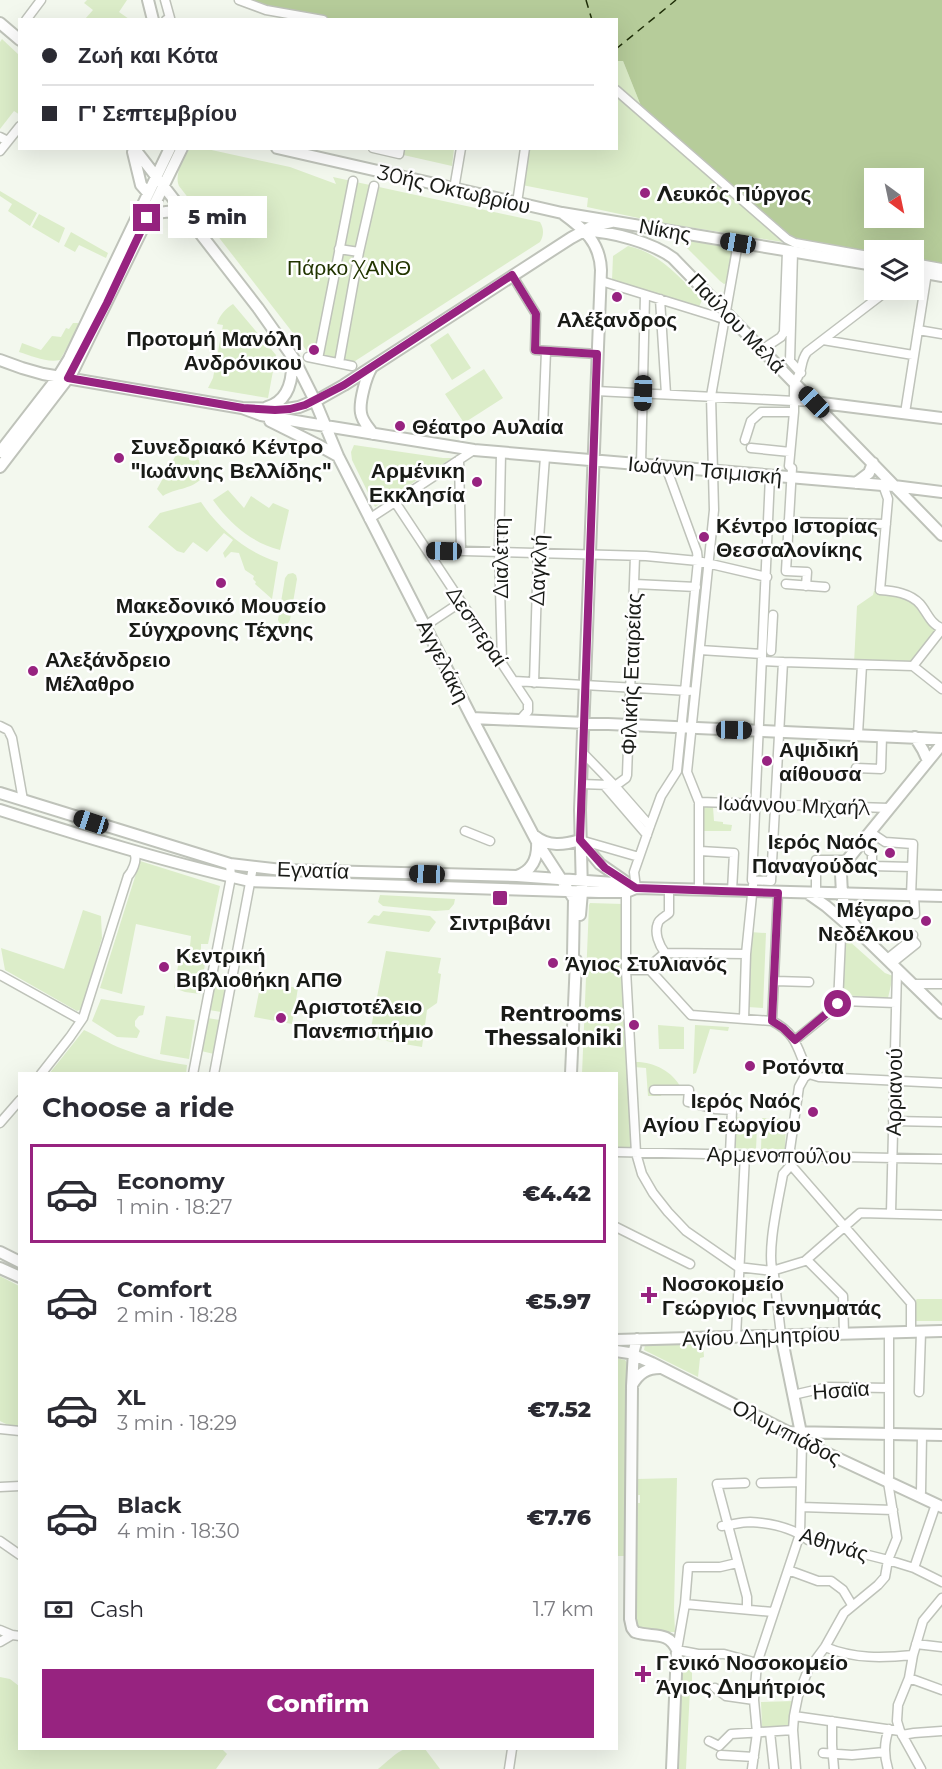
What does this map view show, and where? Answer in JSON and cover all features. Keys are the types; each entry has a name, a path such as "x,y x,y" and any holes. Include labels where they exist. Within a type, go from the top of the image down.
{"main road":[{"path":"148,0 153,18"},
{"path":"0,23 18,35"},
{"path":"134,150 141,185 148,193"},
{"name":"Αγγελάκη","path":"135,150 290,352 369,519 472,718 535,838 569,891"},
{"path":"0,467 23,430 63,377 107,303 147,218 169,150"},
{"path":"63,377 72,353 148,193 181,150"},
{"name":"30ής Οκτωβρίου","path":"286,150 562,213"},
{"path":"147,218 168,211 186,214"},
{"path":"562,213 594,243 599,252 601,281 582,752 580,840 582,886 575,967 571,1072"},
{"name":"Νίκης","path":"562,213 864,263"},
{"path":"0,360 22,368 63,377 243,408 290,409 315,401 583,231 612,222"},
{"name":"Παύλου Μελά","path":"583,231 628,238 662,250 684,268 725,314 798,378 814,402 873,463 889,485 942,535"},
{"path":"924,273 942,276"},
{"path":"243,408 271,406 285,396 292,372 290,352"},
{"path":"372,366 365,383 360,411 373,434"},
{"path":"814,402 942,418"},
{"path":"243,408 283,426 338,456"},
{"name":"Ιωάννη Τσιμισκή","path":"243,408 261,415 474,450 937,491"},
{"path":"0,452 23,430"},
{"path":"856,483 869,473 873,463"},
{"path":"920,513 922,498 937,491"},
{"path":"472,718 942,739"},
{"path":"915,737 923,750 937,752"},
{"path":"937,752 889,808 841,870 842,894 846,912 861,934 942,1012"},
{"name":"Εγνατία","path":"0,793 230,864 252,867 282,870 517,876 561,879 582,886 942,897"},
{"name":"Εγνατία","path":"0,810 135,853 250,881 569,891 582,886"},
{"path":"535,838 555,844 580,840"},
{"path":"517,876 534,863 537,853 535,838"},
{"path":"580,840 600,864 630,888"},
{"path":"569,891 575,903 573,956 575,967"},
{"path":"812,894 849,927 861,934"},
{"path":"0,1252 18,1261"},
{"path":"0,1268 18,1276"},
{"name":"Αγίου Δημητρίου","path":"618,1340 942,1331"},
{"path":"781,1335 801,1436 834,1433 942,1435"},
{"path":"637,1339 633,1355 632,1386 631,1623 633,1630 638,1634 662,1636 669,1639 676,1650 672,1769"},
{"path":"618,1351 633,1355"},
{"name":"Ολυμπιάδος","path":"633,1355 940,1504"},
{"path":"632,1386 637,1377 647,1369 661,1368"},
{"path":"832,1451 829,1442 834,1433"},
{"name":"Ολυμπιάδος","path":"801,1436 888,1479 921,1492 940,1504"}],"street":[{"path":"28,18 41,0"},
{"path":"165,0 170,18"},
{"path":"239,0 266,10 312,18"},
{"path":"618,92 787,239 795,243 864,255"},
{"path":"0,151 4,139 18,128"},
{"path":"382,150 399,154 400,150"},
{"path":"454,189 461,150"},
{"path":"517,203 525,150"},
{"path":"318,359 353,181"},
{"path":"339,363 359,252 374,186"},
{"path":"690,691 700,650 715,504 711,396 738,243"},
{"path":"339,249 359,252"},
{"path":"763,349 781,337 784,332 790,251"},
{"path":"790,251 790,361 798,378"},
{"path":"924,265 942,268"},
{"path":"904,413 927,273"},
{"path":"512,275 536,314 535,350 597,354"},
{"path":"601,281 660,299 725,314"},
{"path":"641,465 645,295"},
{"path":"660,299 666,394"},
{"path":"806,586 807,572 786,571 792,468 789,466 798,378 804,356 875,300"},
{"path":"918,330 942,334"},
{"path":"823,340 913,355"},
{"path":"543,427 546,351"},
{"path":"308,357 352,366"},
{"path":"596,391 814,402"},
{"path":"745,440 751,421 761,412 794,412"},
{"path":"751,448 790,452"},
{"path":"369,519 474,450"},
{"name":"Διαλέττη","path":"501,453 502,663"},
{"name":"Δαγκλή","path":"534,683 538,552 545,457"},
{"path":"459,460 461,551"},
{"path":"666,467 697,552 698,561 690,691 682,771 661,796 630,888 626,970 636,1153 642,1174 668,1212 686,1231 738,1267 772,1271 807,1260 858,1214 942,1215"},
{"path":"744,1019 765,655 770,476"},
{"path":"889,485 880,590 897,592 915,599 922,605 935,626 942,629 913,666"},
{"name":"Δεσπεραί","path":"395,502 529,705 527,712 520,720"},
{"path":"789,522 886,524"},
{"path":"427,550 635,556 698,561 766,576"},
{"name":"Φιλικής Εταιρείας","path":"615,786 627,776 635,556"},
{"path":"635,584 696,587"},
{"path":"786,584 825,587"},
{"path":"425,626 461,602"},
{"path":"765,655 773,615"},
{"path":"700,650 765,655 783,662 913,666 942,689"},
{"path":"753,880 771,881 783,662"},
{"path":"858,734 862,665"},
{"path":"514,681 690,691"},
{"path":"0,726 9,731 13,741 23,800"},
{"path":"856,768 880,769 882,736"},
{"path":"582,752 615,786 648,830"},
{"path":"682,771 699,801 699,890"},
{"path":"581,784 615,786"},
{"path":"604,785 648,830"},
{"name":"Ιωάννου Μιχαήλ","path":"699,801 889,808"},
{"path":"465,831 490,841"},
{"path":"870,832 885,842 913,844 915,914"},
{"path":"580,840 639,858"},
{"path":"869,850 872,853 872,866 912,867"},
{"path":"700,851 734,853 732,891"},
{"path":"43,1072 81,1020 136,858 135,853"},
{"path":"812,894 816,860 847,860"},
{"path":"194,1072 231,877 230,864"},
{"path":"214,1072 252,867"},
{"path":"665,953 658,942 657,924 669,913 669,889"},
{"path":"772,1021 778,893"},
{"path":"838,1004 841,937 849,927"},
{"path":"892,964 916,944 913,937"},
{"path":"626,970 651,966 665,953 746,954"},
{"name":"Αρριανού","path":"891,1213 896,1003 892,964"},
{"path":"651,966 692,1016 772,1021 783,1028 795,1040 809,1074 818,1077 942,1083"},
{"path":"0,975 81,1020"},
{"path":"774,981 809,982"},
{"path":"912,984 942,984"},
{"path":"795,1040 838,1004 847,1000 896,1003"},
{"path":"781,1335 771,1250 783,1174 790,1160 799,1087 809,1074"},
{"path":"654,1089 689,1090 688,1102 716,1109 732,1110 730,1154"},
{"path":"0,1123 18,1102"},
{"path":"893,1121 942,1122"},
{"name":"Αρμενοπούλου","path":"618,1152 730,1154 790,1160 892,1157 942,1159"},
{"path":"736,1337 745,1155"},
{"path":"790,1160 844,1227 911,1303 916,1332 919,1392"},
{"path":"618,1228 690,1264"},
{"path":"807,1260 843,1296 844,1334"},
{"path":"796,1769 794,1716 798,1696 808,1670 825,1647 843,1613 878,1585 885,1576 888,1560 897,1538 888,1479 889,1333"},
{"name":"Ησαϊα","path":"793,1395 830,1387 890,1388"},
{"path":"0,1430 18,1431"},
{"path":"921,1492 922,1435"},
{"path":"752,1769 757,1733 754,1700 757,1663 800,1534 801,1436"},
{"path":"761,1483 801,1482"},
{"path":"745,1483 717,1484 725,1526 747,1597 747,1609"},
{"path":"0,1487 18,1486"},
{"path":"914,1568 940,1504"},
{"path":"801,1507 893,1510"},
{"name":"Αθηνάς","path":"725,1526 748,1522 774,1525 800,1534 808,1540 914,1568 942,1582"},
{"path":"0,1541 18,1554"},
{"path":"737,1563 720,1567 687,1567 685,1604 676,1650 698,1654 724,1654 757,1663"},
{"path":"788,1570 818,1581 831,1581 843,1590 852,1605"},
{"path":"921,1769 901,1733 897,1721 898,1705 909,1678 924,1619 942,1598"},
{"path":"685,1604 773,1612"},
{"path":"0,1630 16,1636"},
{"path":"0,1642 16,1636"},
{"path":"916,1644 942,1647"},
{"path":"825,1647 852,1655 869,1657 913,1655"},
{"path":"909,1678 942,1690"},
{"path":"715,1688 726,1696 754,1700"},
{"path":"794,1716 889,1729 901,1733 942,1731"},
{"path":"832,1721 828,1753 834,1769"},
{"path":"888,1769 885,1752 889,1729"},
{"path":"709,1741 719,1746 731,1734 793,1730"},
{"path":"770,1732 774,1769"},
{"path":"509,1769 512,1750"},
{"path":"828,1753 852,1755 885,1752"},
{"path":"721,1755 754,1757"}],"green space":[{"path":"87,0 127,0 119,12 128,18 86,18 93,10 84,3"},
{"path":"2,39 18,54 18,114 14,111 0,129 0,42"},
{"path":"618,61 623,61 641,106 784,234 782,242 657,222 587,207 588,198 522,185 527,150 618,150"},
{"name":"Πάρκο ΧΑΝΘ","path":"189,150 212,150 290,167 336,184 333,177 540,222 543,230 542,237 540,242 352,363 310,355 179,186 178,172"},
{"path":"400,150 454,150 452,166 399,154"},
{"path":"0,191 37,213 30,226 8,211 12,204 0,196"},
{"path":"39,214 65,228 59,243 32,227"},
{"path":"71,232 108,253 106,258 79,245 75,252 64,246"},
{"path":"681,237 731,248 727,283 720,281 680,241"},
{"path":"628,246 650,254 668,267 702,300 699,307 612,280 613,256"},
{"path":"233,304 276,355 268,398 208,388 213,378 223,325 217,324 223,312"},
{"path":"73,323 78,323 79,326 60,360 45,360 19,352 22,343 41,350 52,336 61,337 66,328 69,329"},
{"path":"448,333 471,368 452,380 430,345"},
{"path":"484,369 503,398 464,423 445,394"},
{"path":"354,445 452,458 375,507 352,460 351,452"},
{"path":"176,455 199,460 201,479 197,483 163,496 157,489"},
{"path":"228,490 244,508 251,496 269,508 273,503 289,510 280,550 251,537 226,517 213,500"},
{"path":"201,502 216,521 244,546 278,562 272,599 255,584 254,576 245,570 239,553 231,552 225,558 223,553 233,540 224,533 207,552 193,542 184,553 177,551 148,527 160,513"},
{"path":"293,573 297,579 290,620 287,625 280,624 278,620 285,578 288,574"},
{"path":"887,590 903,593 942,628 913,666 854,663 857,606 873,595 874,591"},
{"path":"704,807 713,807 714,821 732,825 731,831 704,831"},
{"path":"140,861 220,886 208,944 201,944 201,950 207,952 200,994 174,988 180,955 189,956 191,936 136,924 122,994 100,988"},
{"path":"380,895 455,899 449,910 435,911 383,906 378,902"},
{"path":"590,903 623,904 633,1148 618,1147 618,1072 582,1072"},
{"path":"83,910 101,916 102,938 82,1009 77,1011 5,970 1,948 64,969"},
{"path":"383,911 430,916 436,922 429,932 367,923 374,915 379,916"},
{"path":"750,932 766,933 763,1008 748,1007"},
{"path":"844,939 885,973 893,976 888,998 842,995"},
{"path":"386,951 441,958 437,1003 427,1010 422,1047 369,1038"},
{"path":"215,975 227,978 221,1012 209,1010"},
{"path":"261,982 298,988 292,1024 254,1017"},
{"path":"101,999 145,1006 143,1015 135,1021 135,1026 140,1031 137,1038 117,1037 92,1021"},
{"path":"166,1016 195,1020 189,1059 160,1054"},
{"path":"207,1018 220,1020 214,1054 201,1051"},
{"path":"658,1025 684,1027 684,1049 659,1049"},
{"path":"695,1025 729,1027 728,1031 710,1029 696,1073 693,1074"},
{"path":"84,1030 131,1052 187,1065 186,1072 51,1072"},
{"path":"634,1062 648,1063 661,1068 673,1077 681,1088 664,1088 661,1096 648,1096 646,1068 634,1067"},
{"path":"735,1117 741,1118 740,1128 757,1129 756,1149 734,1148"},
{"path":"762,1118 786,1119 785,1149 761,1149"},
{"path":"0,1276 18,1285 18,1427 0,1421"},
{"path":"917,1299 942,1299 942,1321 915,1321"},
{"path":"703,1344 704,1357 700,1358 698,1377 644,1350 645,1345"},
{"path":"618,1358 625,1360 628,1364 626,1556 618,1556"},
{"path":"677,1478 675,1632 643,1632 636,1622 637,1503 640,1503 640,1495 637,1495 637,1479"},
{"path":"683,1653 689,1654 689,1662 692,1664 692,1681 690,1681 686,1769 679,1769"},
{"path":"0,1677 10,1679 18,1685 18,1750 223,1750 227,1754 216,1769 0,1769"},
{"path":"794,1701 792,1727 762,1728 761,1702"},
{"path":"403,1750 426,1750 440,1769 378,1769"}],"shaded area":[{"path":"243,0 942,0 942,264 924,261 924,240 864,240 864,252 801,242 784,234 641,106 623,61 618,61 618,18 328,18 271,10"}],"ferry route":[{"path":"586,0 591,18"},
{"path":"618,47 676,0"}],"place":[{"name":"Λευκός Πύργος","path":"645,193"},
{"name":"Αλέξανδρος","path":"617,297"},
{"name":"Προτομή Μανόλη Ανδρόνικου","path":"314,350"},
{"name":"Θέατρο Αυλαία","path":"400,426"},
{"name":"Συνεδριακό Κέντρο \"Ιωάννης Βελλίδης\"","path":"119,458"},
{"name":"Αρμένικη Εκκλησία","path":"477,482"},
{"name":"Κέντρο Ιστορίας Θεσσαλονίκης","path":"704,537"},
{"name":"Μακεδονικό Μουσείο Σύγχρονης Τέχνης","path":"221,583"},
{"name":"Αλεξάνδρειο Μέλαθρο","path":"33,671"},
{"name":"Αψιδική αίθουσα","path":"767,761"},
{"name":"Ιερός Ναός Παναγούδας","path":"890,853"},
{"name":"Σιντριβάνι","path":"500,898"},
{"name":"Μέγαρο Νεδέλκου","path":"926,921"},
{"name":"Άγιος Στυλιανός","path":"553,963"},
{"name":"Κεντρική Βιβλιοθήκη ΑΠΘ","path":"164,967"},
{"name":"Αριστοτέλειο Πανεπιστήμιο","path":"281,1018"},
{"name":"Rentrooms Thessaloniki","path":"634,1025"},
{"name":"Ροτόντα","path":"750,1066"},
{"name":"Ιερός Ναός Αγίου Γεωργίου","path":"813,1112"},
{"name":"Νοσοκομείο Γεώργιος Γεννηματάς","path":"649,1295"},
{"name":"Γενικό Νοσοκομείο Άγιος Δημήτριος","path":"643,1674"}],"route":[{"path":"147,218 68,378 243,408 299,407 344,385 512,275 536,314 535,350 597,354 580,840 605,868 636,888 778,893 772,1021 795,1040 838,1004"}]}
